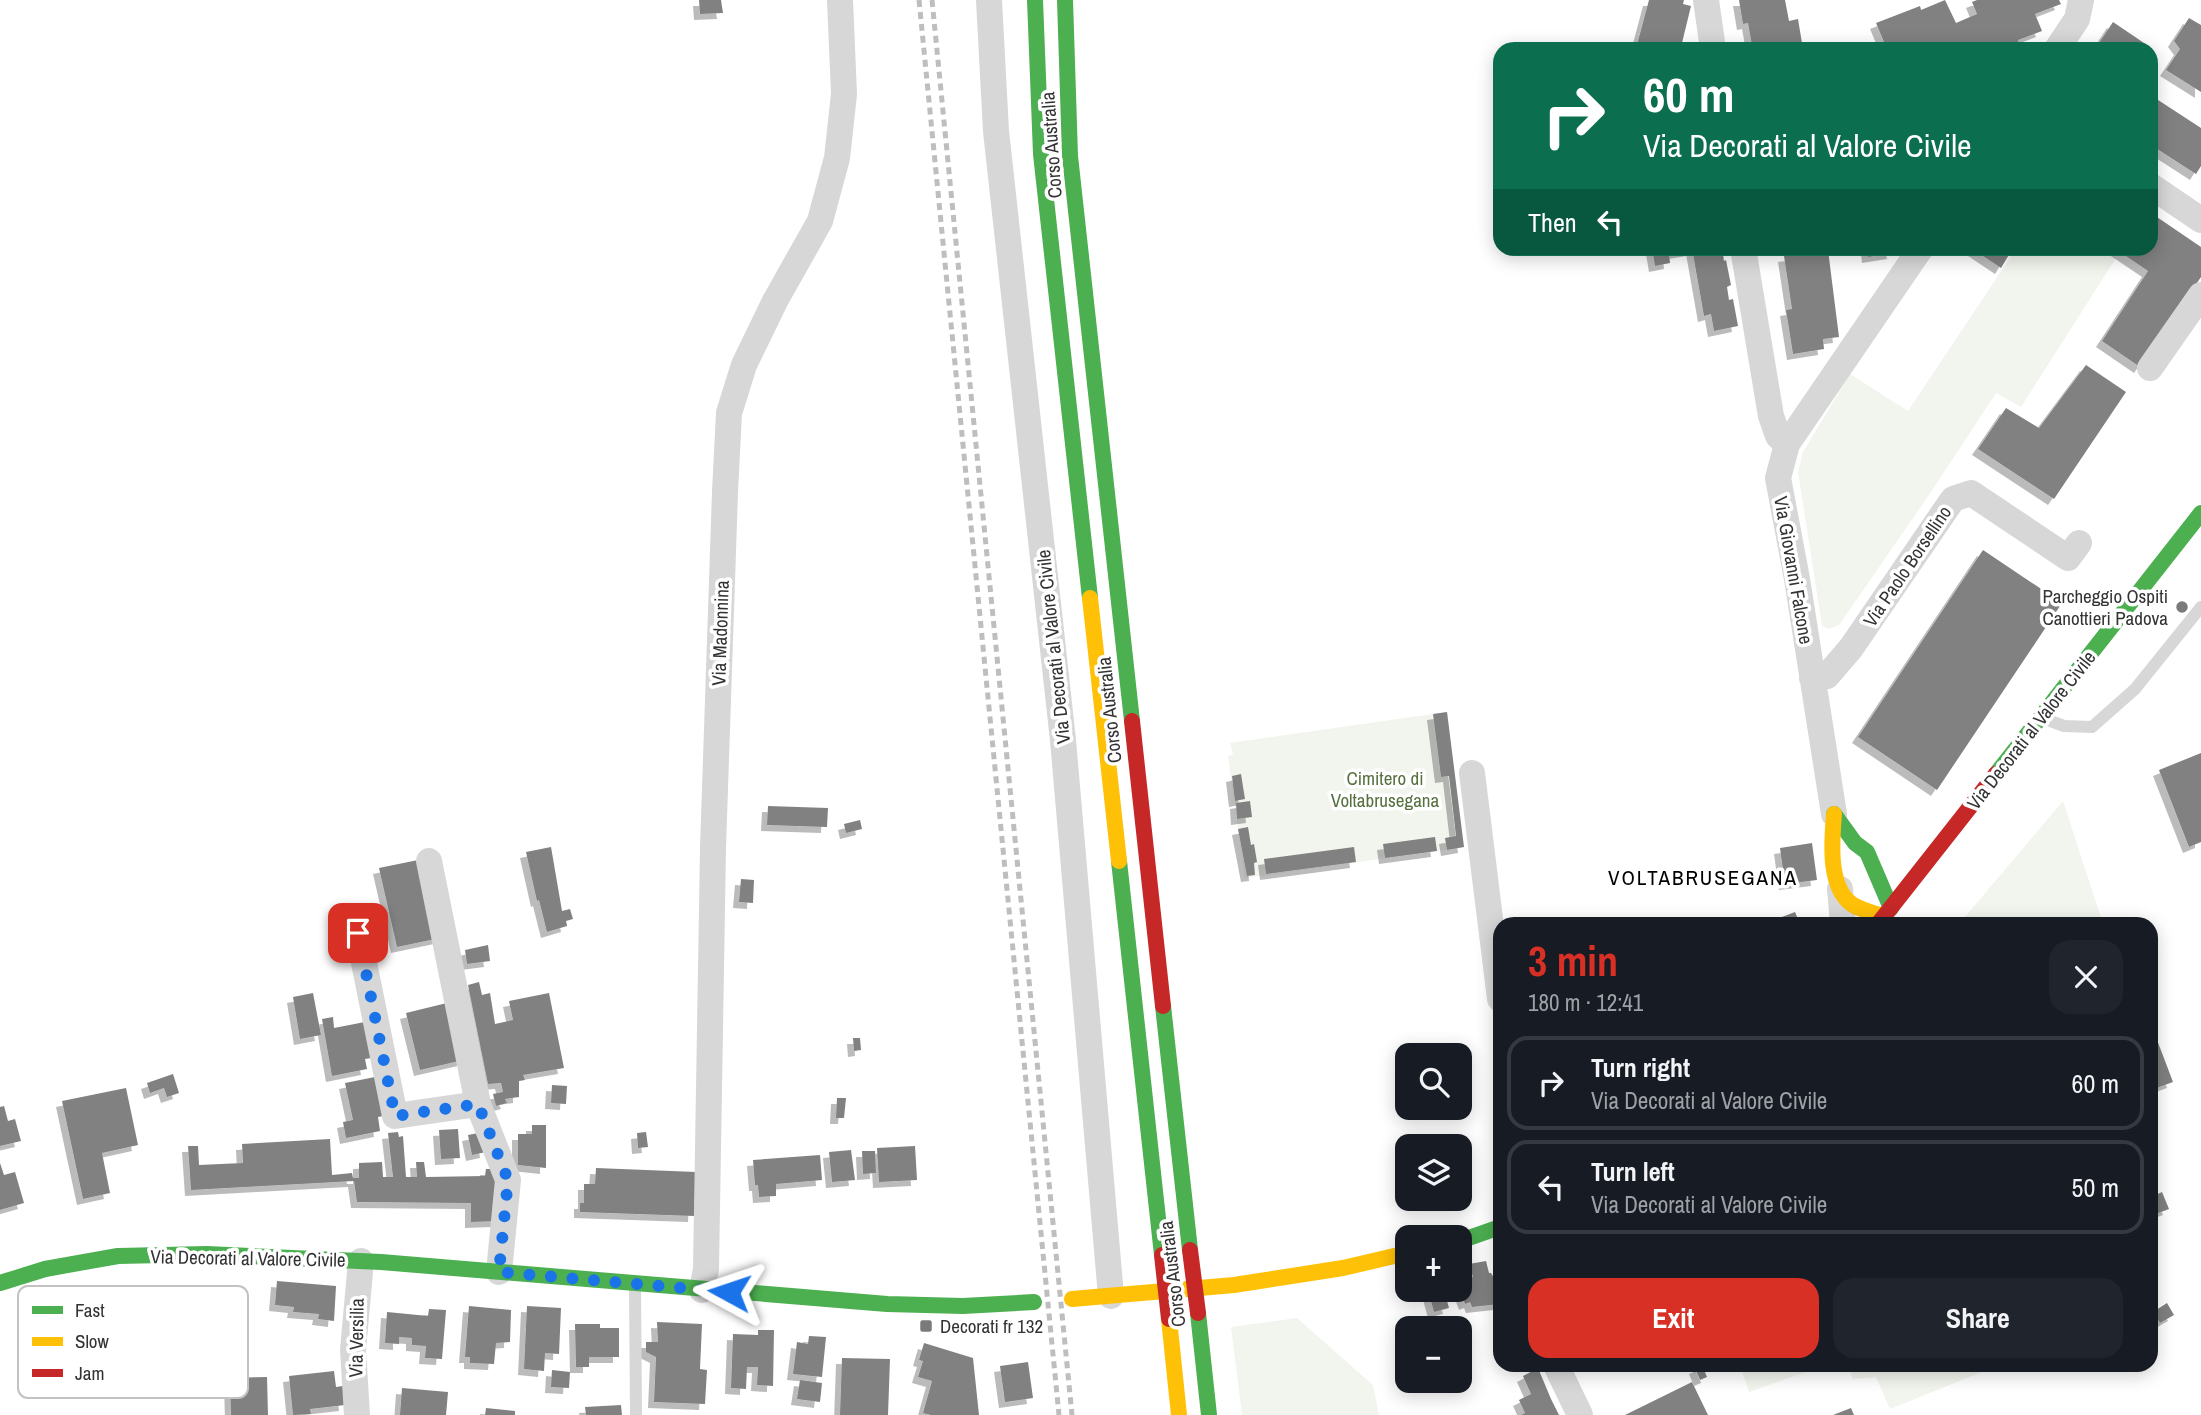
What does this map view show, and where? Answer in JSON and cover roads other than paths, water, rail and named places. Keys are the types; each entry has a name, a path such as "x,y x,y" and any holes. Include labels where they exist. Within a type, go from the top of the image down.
{"main road":[{"name":"Corso Australia","path":"1035,0 1041,154 1179,1415"},
{"name":"Corso Australia","path":"1065,0 1070,156 1209,1415"},
{"name":"Via Decorati al Valore Civile","path":"1884,916 2201,513"},
{"path":"1833,814 1855,843 1875,854 1884,916"},
{"path":"1833,814 1831,846 1840,889 1849,902 1884,916"},
{"path":"1909,858 1939,849"},
{"path":"1472,1237 1493,1229"},
{"name":"Via Decorati al Valore Civile","path":"0,1283 45,1269 118,1256 207,1254 361,1261 887,1304 962,1306 1034,1302"},
{"path":"1072,1300 1269,1280 1395,1257"}],"street":[{"name":"Via Madonnina","path":"702,1290 706,1269 713,834 729,413 744,365 775,301 820,220 837,158 844,94 840,0"},
{"name":"Via Decorati al Valore Civile","path":"989,0 996,131 1063,740 1111,1296"},
{"path":"1706,0 1712,42"},
{"path":"2062,42 2077,19 2081,0"},
{"path":"2158,191 2201,220"},
{"path":"1745,256 1771,416 1778,436 1787,444 1916,256"},
{"path":"2150,368 2201,295"},
{"name":"Via Giovanni Falcone","path":"1787,444 1778,478 1797,579 1833,814"},
{"name":"Via Paolo Borsellino","path":"1812,678 1827,676 1852,648 1953,499 1971,493 2068,558 2079,543"},
{"path":"1472,773 1493,942"},
{"path":"429,861 478,1104 508,1180 499,1272"},
{"path":"1840,889 1842,917"},
{"path":"358,933 395,1116 478,1104"},
{"name":"Via Versilia","path":"357,1415 353,1350 361,1261"},
{"path":"1559,1372 1580,1415"}],"lane":[{"path":"2042,718 2064,726 2092,727 2135,690 2201,607"},
{"path":"635,1284 636,1415"}],"railway":[{"path":"919,0 1059,1415"},
{"path":"932,0 1072,1415"}],"place":[{"name":"Parcheggio Ospiti Canottieri Padova","path":"2182,607"},
{"name":"Decorati fr 132","path":"926,1326"}],"district":[{"name":"VOLTABRUSEGANA","path":"1703,878"}],"park label":[{"name":"Cimitero di Voltabrusegana","path":"1385,789"}]}
